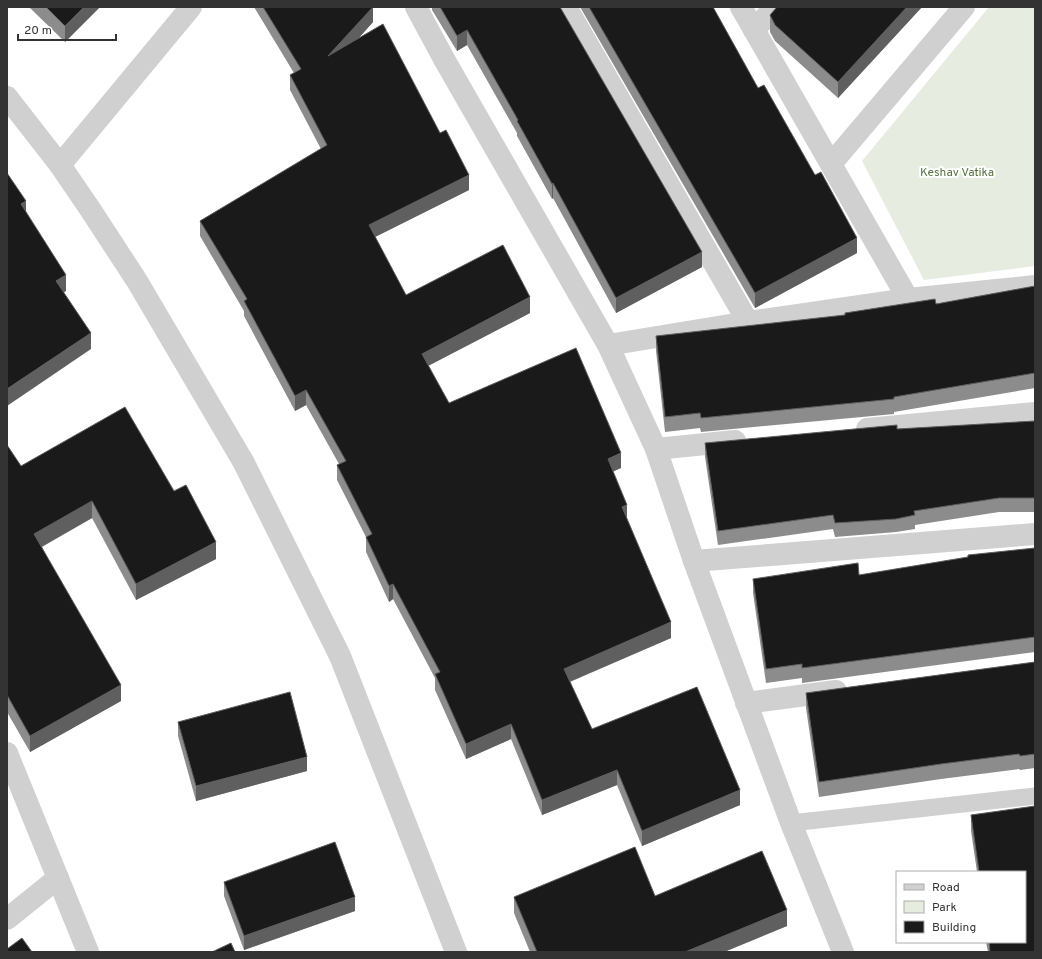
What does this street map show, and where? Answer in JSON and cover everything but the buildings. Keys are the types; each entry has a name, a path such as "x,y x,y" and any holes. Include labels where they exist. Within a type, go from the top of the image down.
{"street":[{"path":"60,165 191,7"},
{"path":"416,7 444,59 608,344 656,449 694,561 746,703 791,823 843,952"},
{"path":"566,7 748,322"},
{"path":"741,7 908,299"},
{"path":"754,30 775,7"},
{"path":"831,164 964,7"},
{"path":"7,97 60,165 137,281 244,463 340,656 456,952"},
{"path":"608,344 908,299 1035,286"},
{"path":"845,431 1035,413"},
{"path":"656,449 751,440"},
{"path":"694,561 1035,534"},
{"path":"746,703 856,688"},
{"path":"7,753 88,952"},
{"path":"7,919 58,878"}],"lane":[{"path":"791,823 1035,796"}],"green space":[{"name":"Keshav Vatika","path":"989,7 1035,7 1035,266 924,280 862,161"}]}
